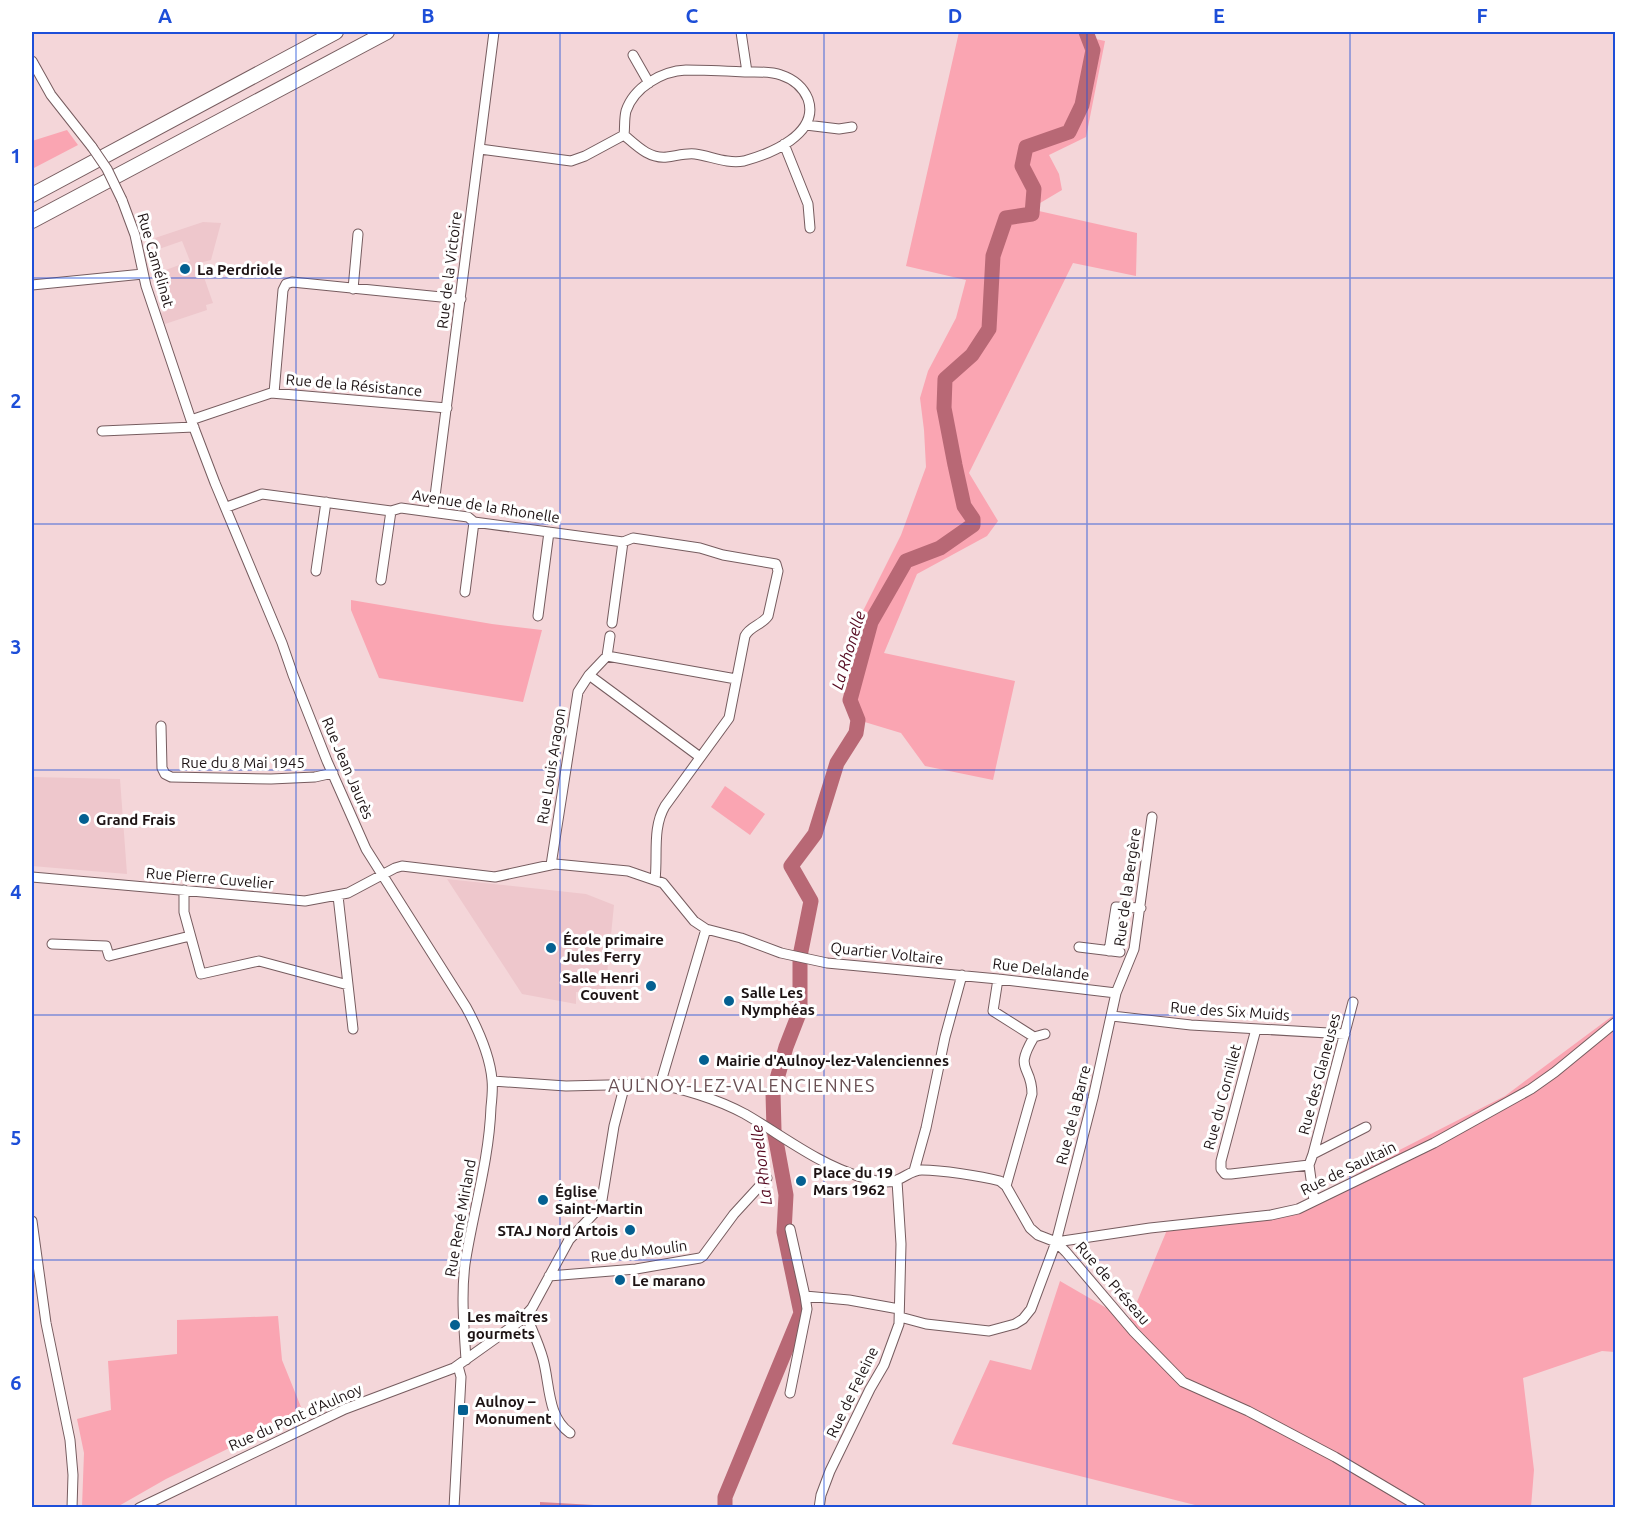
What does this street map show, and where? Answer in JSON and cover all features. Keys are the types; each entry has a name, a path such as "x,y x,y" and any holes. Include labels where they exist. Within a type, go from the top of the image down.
{"highway":[{"path":"32,195 336,32"},
{"path":"32,221 387,32"}],"street":[{"name":"Rue de la Victoire","path":"433,512 495,32"},
{"path":"741,32 747,72"},
{"path":"633,55 649,83"},
{"name":"Rue Camélinat","path":"32,61 51,95 107,169 122,200 135,235 143,274 204,452"},
{"path":"681,70 778,74 796,83 803,90 809,105 806,125 798,135 784,144 747,160 732,162 693,154 654,156 642,150 624,135 628,107 638,93 649,83 666,74 681,70"},
{"path":"806,125 839,129 852,127"},
{"path":"480,149 571,161 624,135"},
{"path":"784,144 808,204 810,228"},
{"path":"353,289 358,234"},
{"path":"32,285 143,274"},
{"path":"274,393 284,285 292,282 460,299"},
{"name":"Rue de la Résistance","path":"102,431 193,424 268,393 447,408"},
{"name":"Rue Jean Jaurès","path":"204,452 363,844 469,1014 481,1039 492,1081"},
{"name":"Avenue de la Rhonelle","path":"227,507 262,494 391,511 401,508 468,517 474,522 623,542 633,538 705,548 723,555 776,564 778,571 768,616 750,629 745,636 736,679"},
{"path":"316,571 326,502"},
{"path":"381,580 391,511"},
{"path":"465,592 474,522"},
{"path":"538,616 549,532"},
{"path":"612,623 623,542"},
{"path":"610,636 607,656 736,679 729,718 661,814 655,879 666,886 694,921 706,929 660,1085"},
{"name":"Rue Louis Aragon","path":"551,865 578,695 589,675 607,656"},
{"path":"589,675 700,757"},
{"name":"Rue du 8 Mai 1945","path":"161,726 162,768 165,774 171,777 271,779 315,777 333,773"},
{"name":"Rue de la Bergère","path":"1116,993 1132,954 1141,908 1152,817"},
{"name":"Rue Pierre Cuvelier","path":"32,876 298,901 338,896 353,891 395,868 406,866 495,877 561,864 628,871 655,879"},
{"path":"184,890 183,907 201,974 259,961 348,985"},
{"path":"338,896 353,1029"},
{"path":"1109,951 1116,907 1141,908"},
{"name":"Quartier Voltaire","path":"706,929 810,959 840,964 962,975"},
{"path":"52,944 106,946 109,956 190,936"},
{"path":"1079,947 1120,952"},
{"path":"914,1171 962,975"},
{"name":"Rue Delalande","path":"962,975 1116,993"},
{"path":"998,979 993,1011 1034,1037"},
{"name":"Rue de la Barre","path":"806,1296 849,1300 899,1313 926,1324 989,1331 1016,1324 1027,1316 1056,1242 1094,1098 1116,993"},
{"name":"Rue des Glaneuses","path":"1309,1166 1353,1002"},
{"name":"Rue des Six Muids","path":"1112,1017 1345,1034"},
{"name":"Rue de Saultain","path":"1056,1242 1271,1215 1298,1209 1434,1143 1531,1089 1556,1072 1616,1022"},
{"name":"Rue du Cornillet","path":"1256,1029 1221,1161 1223,1172 1231,1174 1309,1166"},
{"path":"492,1081 566,1086 660,1085 718,1102 743,1113 840,1171 875,1181 897,1180 914,1171 929,1170 997,1180 1006,1186 1032,1094 1031,1083 1024,1065 1025,1054 1034,1037 1045,1034"},
{"name":"Rue René Mirland","path":"454,1508 464,1278 490,1126 492,1081"},
{"path":"570,1433 562,1426 553,1410 544,1360 526,1315 569,1240 601,1206 614,1126 625,1084"},
{"path":"1313,1154 1366,1127"},
{"path":"1309,1166 1314,1201"},
{"name":"Rue du Moulin","path":"549,1276 641,1268 702,1257 734,1214 767,1178"},
{"name":"Rue de Feleine","path":"819,1508 821,1495 831,1468 884,1365 899,1313 901,1244 897,1180"},
{"name":"Rue de Préseau","path":"1006,1186 1030,1228 1038,1235 1056,1242 1071,1256 1134,1332 1183,1382 1248,1411 1325,1452 1420,1508"},
{"path":"32,1221 34,1250 49,1337 70,1440 73,1475 72,1508"},
{"path":"790,1229 807,1309 790,1393"},
{"name":"Rue du Pont d'Aulnoy","path":"139,1508 345,1409 462,1363 526,1315"}],"shaded area":[{"path":"959,32 1079,32 1082,36 1105,41 1086,137 1049,155 1059,174 1062,190 1030,209 1137,233 1136,276 1073,263 969,473 998,521 987,536 917,574 884,653 1015,681 993,780 925,766 901,733 858,720 852,633 901,535 926,467 920,398 928,371 956,318 966,280 906,266"},
{"path":"67,130 78,145 32,169 32,141"},
{"name":"La Perdriole","path":"203,222 221,223 211,260 199,263 213,303 206,305 207,310 165,324 161,313 167,311 155,274 190,261 182,241 159,249 155,238"},
{"path":"351,600 492,624 542,630 523,702 379,678 351,610"},
{"path":"32,777 120,779 127,874 32,866"},
{"path":"725,786 765,814 750,835 711,807"},
{"name":"École primaire Jules Ferry","path":"447,879 586,894 614,905 605,995 576,992 576,1004 522,994"},
{"path":"1615,1014 1615,1352 1602,1351 1523,1378 1534,1470 1531,1507 1203,1507 952,1444 990,1360 1031,1370 1060,1281 1129,1321 1167,1230 1288,1216 1380,1160 1505,1096"},
{"path":"278,1316 282,1360 303,1412 166,1479 117,1507 82,1507 84,1453 77,1419 111,1410 108,1361 177,1354 177,1320"},
{"path":"540,1502 630,1507 540,1507"}],"waterway":[{"name":"La Rhonelle","path":"725,1508 725,1497 801,1313 784,1232 786,1195 774,1130 773,1093 786,1047 800,1011 800,956 811,901 791,866 815,834 837,763 856,733 858,720 850,700 871,622 906,561 940,548 973,525 973,519 964,506 944,408 945,379 972,355 989,329 993,256 1006,218 1032,214 1034,189 1022,166 1026,147 1069,132 1082,105 1093,50 1086,32"}],"place":[{"name":"La Perdriole","path":"185,269"},
{"name":"Grand Frais","path":"84,819"},
{"name":"École primaire Jules Ferry","path":"551,948"},
{"name":"Salle Henri Couvent","path":"651,986"},
{"name":"Salle Les Nymphéas","path":"729,1001"},
{"name":"Mairie d'Aulnoy-lez-Valenciennes","path":"704,1060"},
{"name":"Place du 19 Mars 1962","path":"801,1181"},
{"name":"Église Saint-Martin","path":"543,1200"},
{"name":"STAJ Nord Artois","path":"630,1230"},
{"name":"Le marano","path":"620,1280"},
{"name":"Les maîtres gourmets","path":"455,1325"},
{"name":"Aulnoy – Monument","path":"463,1410"}],"district":[{"name":"AULNOY-LEZ-VALENCIENNES","path":"742,1085"}]}
